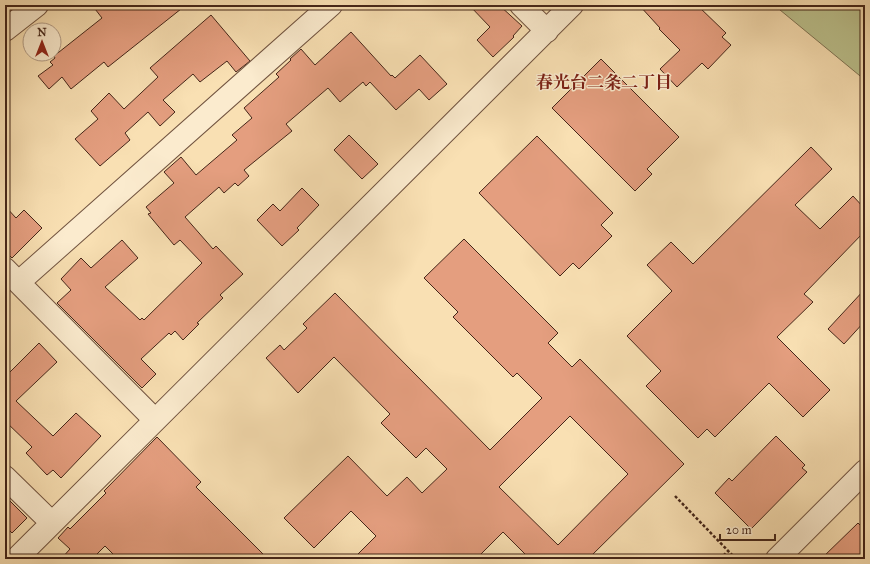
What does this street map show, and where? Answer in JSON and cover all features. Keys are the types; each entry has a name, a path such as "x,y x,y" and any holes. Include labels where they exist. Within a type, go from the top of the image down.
{"street":[{"path":"5,30 37,5"},
{"path":"155,420 12,275 331,5"},
{"path":"521,5 547,31"},
{"path":"16,559 572,5"},
{"path":"777,559 865,471"},
{"path":"5,477 52,523"}],"path":[{"path":"675,496 736,559"},
{"path":"720,559 728,551"}],"green space":[{"path":"774,5 865,5 865,80"}],"building":[{"path":"92,5 186,5 108,67 104,62 71,89 62,77 49,89 38,76 53,65 50,62 62,62 62,50 102,18"},
{"path":"469,5 499,5 522,26 513,36 514,37 493,57 477,40 490,27"},
{"path":"639,5 697,5 726,33 722,37 731,45 708,69 702,63 677,87 660,69 680,50 659,29 660,28"},
{"path":"211,15 250,61 236,72 227,61 200,82 193,74 163,100 175,112 160,126 148,112 125,133 130,140 100,166 75,139 98,119 91,111 109,93 124,109 158,77 150,68"},
{"path":"351,32 391,76 392,75 395,78 420,55 447,84 429,100 419,89 396,110 370,82 366,86 363,82 340,102 328,88 286,124 292,131 244,170 249,176 238,186 235,183 224,193 219,187 185,217 213,249 216,246 243,274 220,295 223,298 197,323 199,324 183,340 175,331 171,335 169,333 141,359 156,374 142,388 57,303 71,290 61,279 81,258 91,268 122,240 138,258 105,287 140,320 142,318 144,320 202,263 180,240 174,245 148,214 151,213 146,207 174,183 164,172 181,157 196,175 237,140 232,135 252,118 244,108 279,77 276,74 291,60 290,59 301,49 315,65"},
{"path":"601,59 679,137 647,169 652,174 635,191 552,108"},
{"path":"349,135 378,164 362,179 334,150"},
{"path":"537,136 613,213 601,225 612,236 579,269 573,263 560,276 479,193"},
{"path":"811,147 832,169 795,205 820,229 853,196 865,209 865,231 804,294 813,302 777,337 830,390 803,417 769,383 715,437 707,429 698,438 646,386 661,371 627,336 672,291 647,265 671,242 693,264"},
{"path":"302,188 319,205 297,228 299,230 282,246 257,220 273,204 280,211"},
{"path":"5,206 16,218 24,210 42,228 12,258 5,251"},
{"path":"464,239 558,333 548,343 572,367 580,359 684,464 588,559 530,559 503,532 476,559 353,559 376,536 351,511 314,548 284,518 348,456 387,496 407,477 422,493 447,469 426,448 416,458 381,423 390,414 334,357 298,393 266,358 280,345 284,350 307,328 303,324 335,293 490,450 542,398 517,373 513,377 453,317 458,312 424,278","holes":["570,416 628,474 558,545 499,487"]},
{"path":"865,289 865,321 844,344 828,329"},
{"path":"39,343 57,362 16,401 53,436 76,413 101,436 61,478 53,470 47,475 26,453 32,447 5,421 5,377"},
{"path":"776,436 805,465 802,468 807,472 751,529 715,493 729,478 732,481"},
{"path":"157,437 201,482 196,487 268,559 239,559 229,557 227,559 118,559 105,546 92,559 61,559 70,549 58,538 68,527 70,529 106,493 104,491"},
{"path":"5,496 27,518 12,533 5,526"},
{"path":"858,523 865,530 865,559 821,559"}],"district":[{"name":"春光台二条二丁目","path":"604,82"}]}
